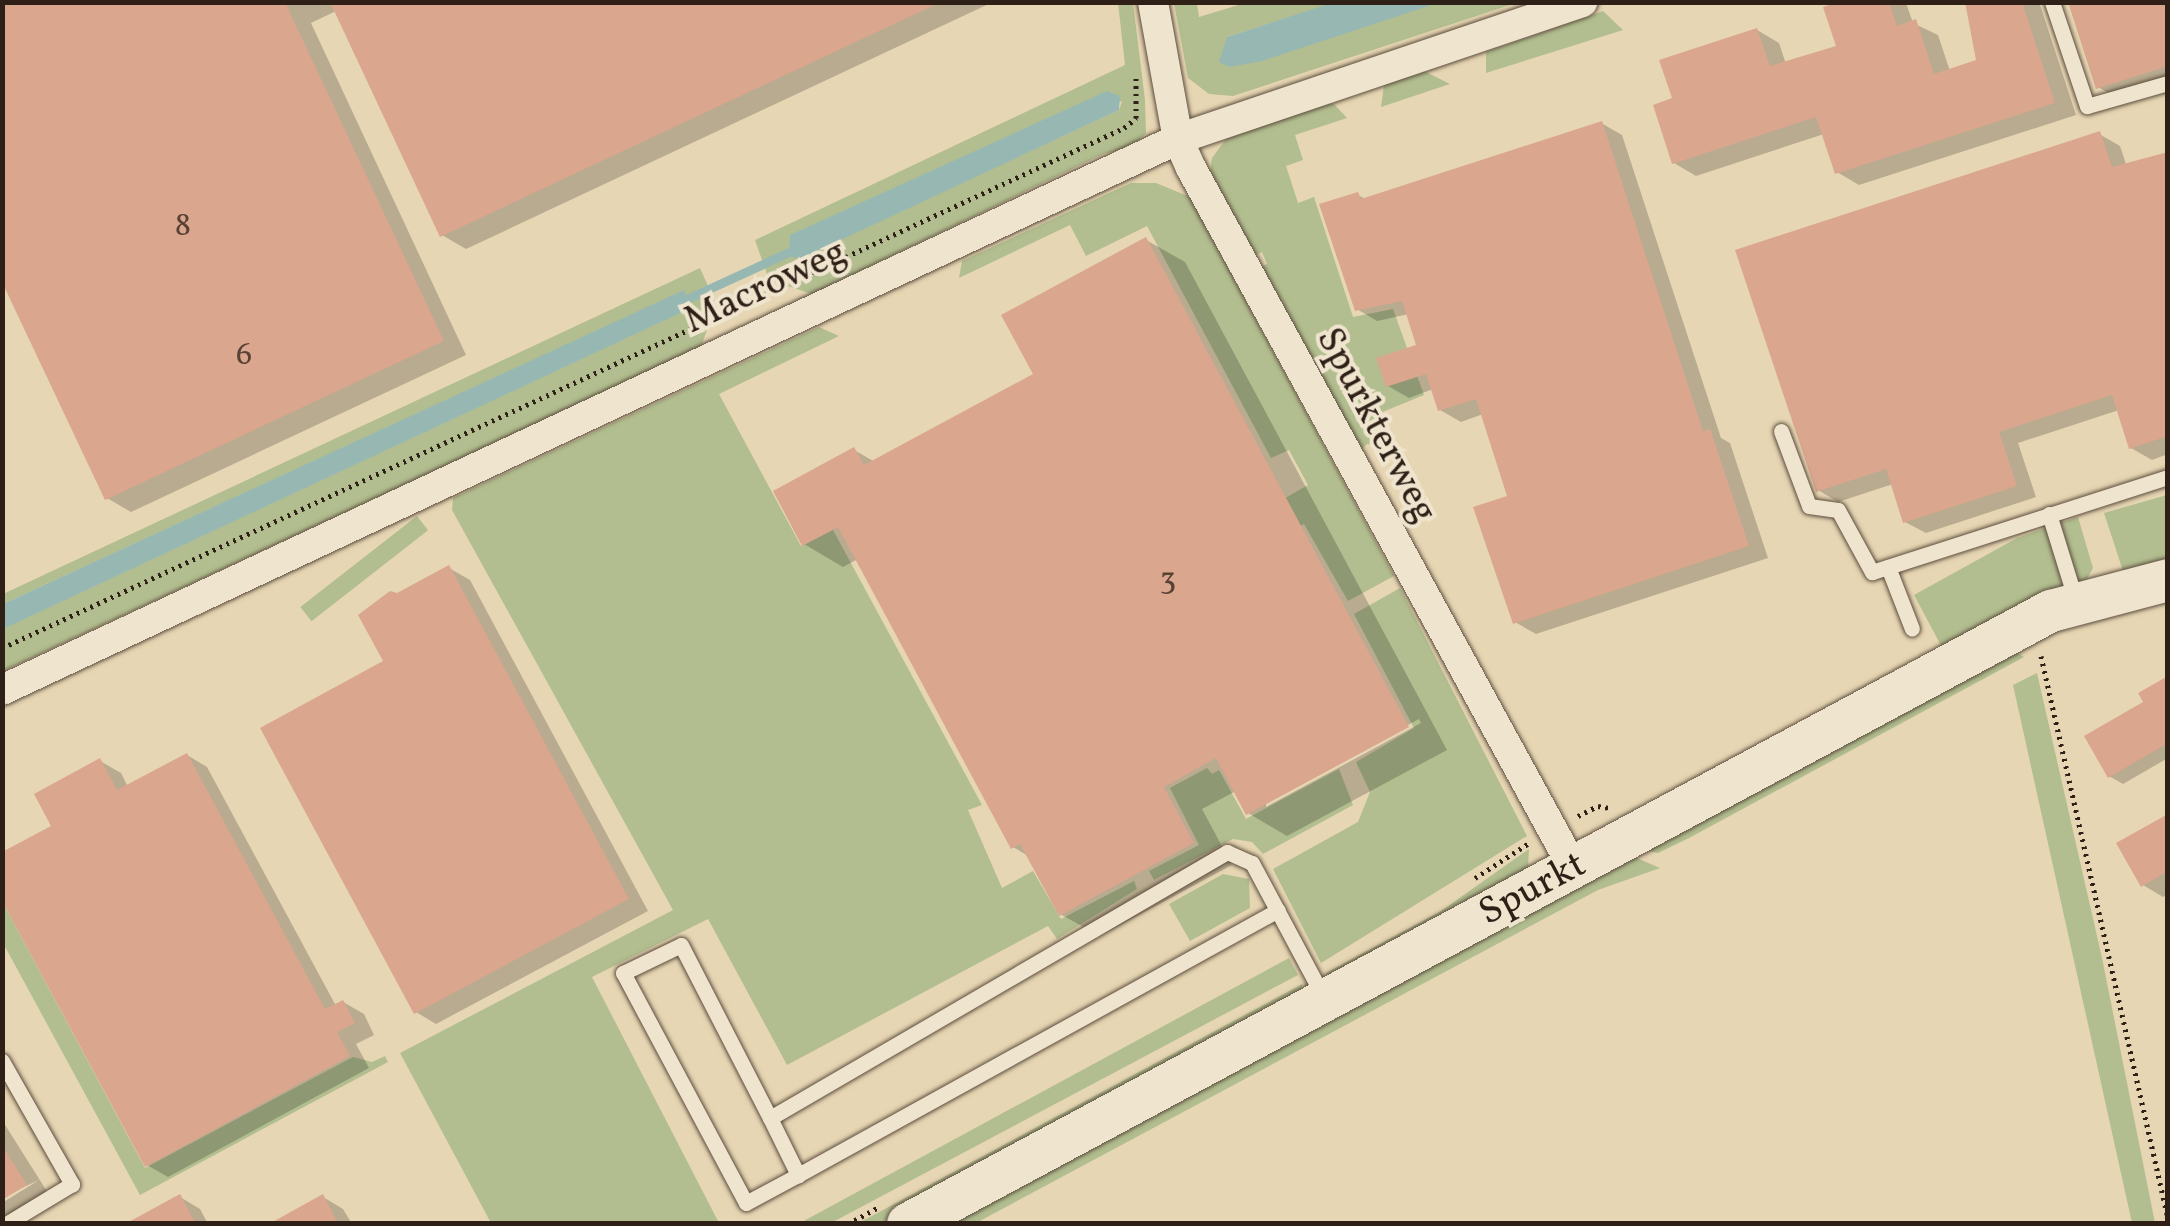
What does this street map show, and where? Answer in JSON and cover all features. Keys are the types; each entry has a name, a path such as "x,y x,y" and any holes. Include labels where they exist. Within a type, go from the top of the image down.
{"street":[{"name":"Spurkterweg","path":"1153,2 1178,139 1574,869"},
{"name":"Macroweg","path":"2,690 1178,139 1582,2"},
{"name":"Spurkt","path":"908,1224 2026,625 2077,602 2168,580"}],"lane":[{"path":"2052,2 2087,106 2168,84"},
{"path":"1781,431 1808,506 1838,510 1872,572 2168,477"},
{"path":"2049,514 2077,602"},
{"path":"1888,566 1912,629"},
{"path":"770,1118 1228,852 1252,863 1325,1001"},
{"path":"798,1175 681,945 622,974 746,1203 798,1175 1278,910"},
{"path":"2,1060 72,1184 6,1224"}],"path":[{"path":"2,648 1124,128 1136,118 1134,69"},
{"path":"2026,625 2056,716 2168,1218"}],"green space":[{"path":"1118,3 1133,3 1146,133 1131,147 1103,154 812,294 769,280 755,240 1125,65","holes":["1122,101 1119,110 792,261"]},
{"path":"1174,3 1197,3 1199,17 1245,3 1335,3 1227,37 1230,67 1438,3 1516,3 1233,96 1209,94 1188,78"},
{"path":"1603,11 1623,30 1486,73 1486,52"},
{"path":"1422,70 1450,84 1381,107 1384,85"},
{"path":"1322,103 1334,104 1347,118 1295,135 1303,160 1286,166 1298,203 1314,197 1353,317 1393,309 1424,395 1380,413 1392,447 1367,444 1359,452 1258,268 1267,264 1262,252 1254,256 1209,179 1212,158 1226,139"},
{"path":"1131,183 1156,183 1190,197 1394,576 1348,601 1304,524 1267,543 1254,516 1308,485 1289,450 1271,458 1147,226 1086,256 1070,225 959,278 962,261"},
{"path":"700,268 716,304 701,347 3,671 2,629 690,308 684,291 3,604 3,594"},
{"path":"819,327 839,336 719,394 801,546 833,530 982,805 968,810 1002,888 1033,871 1061,919 1134,881 1137,889 1057,939 1048,926 787,1065 708,919 592,977 719,1223 491,1223 400,1053 673,910 452,510 453,498"},
{"path":"2167,495 2167,564 2124,574 2104,513"},
{"path":"417,516 428,530 311,621 300,607"},
{"path":"2078,517 2093,568 2086,581 1945,653 1914,595 2017,538"},
{"path":"1400,588 1527,836 1321,963 1273,869 1358,822 1370,792 1356,762 1414,728 1354,614"},
{"path":"2016,652 2024,657 1689,838 1658,853 1643,850"},
{"path":"2037,673 2102,958 2155,1223 2132,1223 2013,685"},
{"path":"1207,768 1212,774 1219,770 1246,819 1339,769 1353,805 1263,854 1252,842 1233,839 1154,880 1149,871 1199,845 1170,788"},
{"path":"1529,849 1528,869 1329,977 1326,973 1441,911"},
{"path":"1632,856 1660,868 1598,890 976,1223 952,1224"},
{"path":"1223,874 1249,879 1250,908 1190,941 1169,904"},
{"path":"2,901 145,1168 353,1057 372,1062 385,1056 388,1062 140,1195 3,943"},
{"path":"1289,958 1298,975 831,1223 800,1223"},
{"path":"1302,984 1303,998 956,1186 886,1223 857,1224"}],"water":[{"path":"1335,2 1438,3 1262,61 1230,67 1219,62 1227,37"},
{"path":"1107,91 1120,96 1119,110 800,259 789,256 790,235"},
{"path":"684,290 691,308 3,629 3,604"}],"building":[{"path":"2,2 285,2 444,341 105,500 2,282"},
{"path":"330,2 941,2 440,237"},
{"path":"1838,2 1889,2 1897,26 1916,19 1934,74 1976,60 1965,2 2022,2 2055,103 1835,174 1816,117 1672,164 1653,105 1672,98 1659,60 1757,28 1770,66 1836,46 1823,7"},
{"path":"2068,2 2168,2 2168,66 2096,89"},
{"path":"1602,121 1703,431 1710,429 1749,546 1513,624 1473,507 1507,496 1476,399 1438,411 1426,374 1386,387 1376,358 1416,345 1402,301 1355,311 1319,204 1358,192 1361,199"},
{"path":"2100,131 2112,167 2168,152 2168,436 2129,449 2112,395 1999,432 2017,486 1903,523 1886,469 1816,492 1735,250"},
{"path":"1146,237 1409,727 1246,815 1216,758 1164,787 1194,843 1059,916 1020,844 1011,849 838,527 802,546 773,491 854,447 864,465 1033,374 1001,315"},
{"path":"449,565 629,899 414,1014 260,728 383,661 358,615 390,591 397,593"},
{"path":"2168,676 2168,743 2108,778 2084,736 2143,702 2138,693"},
{"path":"187,753 325,1009 343,1000 355,1023 337,1032 350,1056 145,1167 2,901 2,852 51,826 34,794 100,758 117,790"},
{"path":"2168,814 2168,871 2141,887 2116,843"},
{"path":"2,1145 27,1185 2,1200"},
{"path":"180,1194 196,1224 125,1224"},
{"path":"323,1194 338,1224 269,1224"}],"waterway":[{"path":"678,303 789,252"}]}
